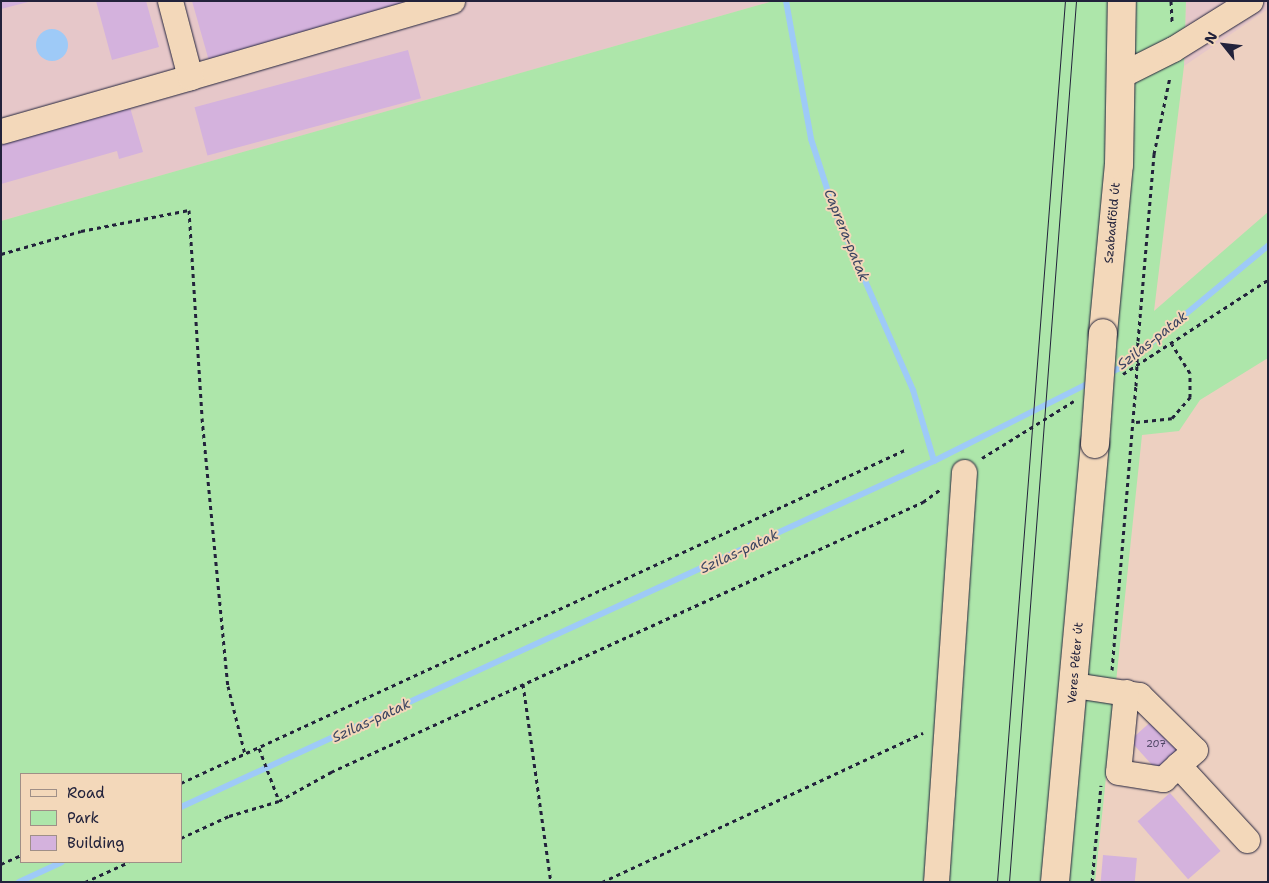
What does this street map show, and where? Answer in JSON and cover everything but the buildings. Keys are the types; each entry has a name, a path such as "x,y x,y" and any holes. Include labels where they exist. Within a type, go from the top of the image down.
{"main road":[{"name":"Szabadföld út","path":"1095,444 1122,75 1122,1"},
{"name":"Veres Péter út","path":"1055,882 1095,444"}],"lane":[{"path":"170,1 190,77"},
{"path":"1,131 452,1"},
{"path":"1122,75 1173,50 1214,13 1250,1"},
{"path":"936,882 945,724 964,472"},
{"path":"1074,685 1118,691 1139,695 1195,750 1163,779 1118,772 1118,691"},
{"path":"1178,765 1247,840"}],"path":[{"path":"1118,691 1136,422 1138,341 1156,145 1173,50"},
{"path":"1,254 80,231 189,210 202,418 228,686 245,754"},
{"path":"1136,422 1172,418 1183,410 1190,397 1190,373 1172,344 1268,280"},
{"path":"182,838 229,816 279,802 331,772 923,502 1023,429"},
{"path":"182,783 905,450"},
{"path":"523,684 551,882"},
{"path":"602,882 945,724"},
{"path":"259,748 279,802"},
{"path":"1092,882 1102,776"},
{"path":"1,864 20,855"},
{"path":"85,882 127,863"}],"shaded area":[{"path":"1,1 773,1 1,221"},
{"path":"1186,1 1268,1 1268,9 1184,66"}],"green space":[{"path":"773,1 1186,1 1184,66 1154,311 1268,212 1268,358 1200,400 1179,431 1142,435 1095,882 1,882 1,221"}],"water":[{"path":"52,29 64,33 68,45 64,57 52,61 40,57 36,45 40,33"}],"waterway":[{"name":"Caprera-patak","path":"786,1 811,139 834,210 913,390 934,461"},
{"name":"Szilas-patak","path":"1107,374 1122,367 1268,246"},
{"name":"Szilas-patak","path":"182,807 934,461 1091,382"},
{"name":"Szilas-patak","path":"19,882 60,863"}],"tram line":[{"path":"997,882 1065,1"},
{"path":"1009,882 1076,1"}]}
